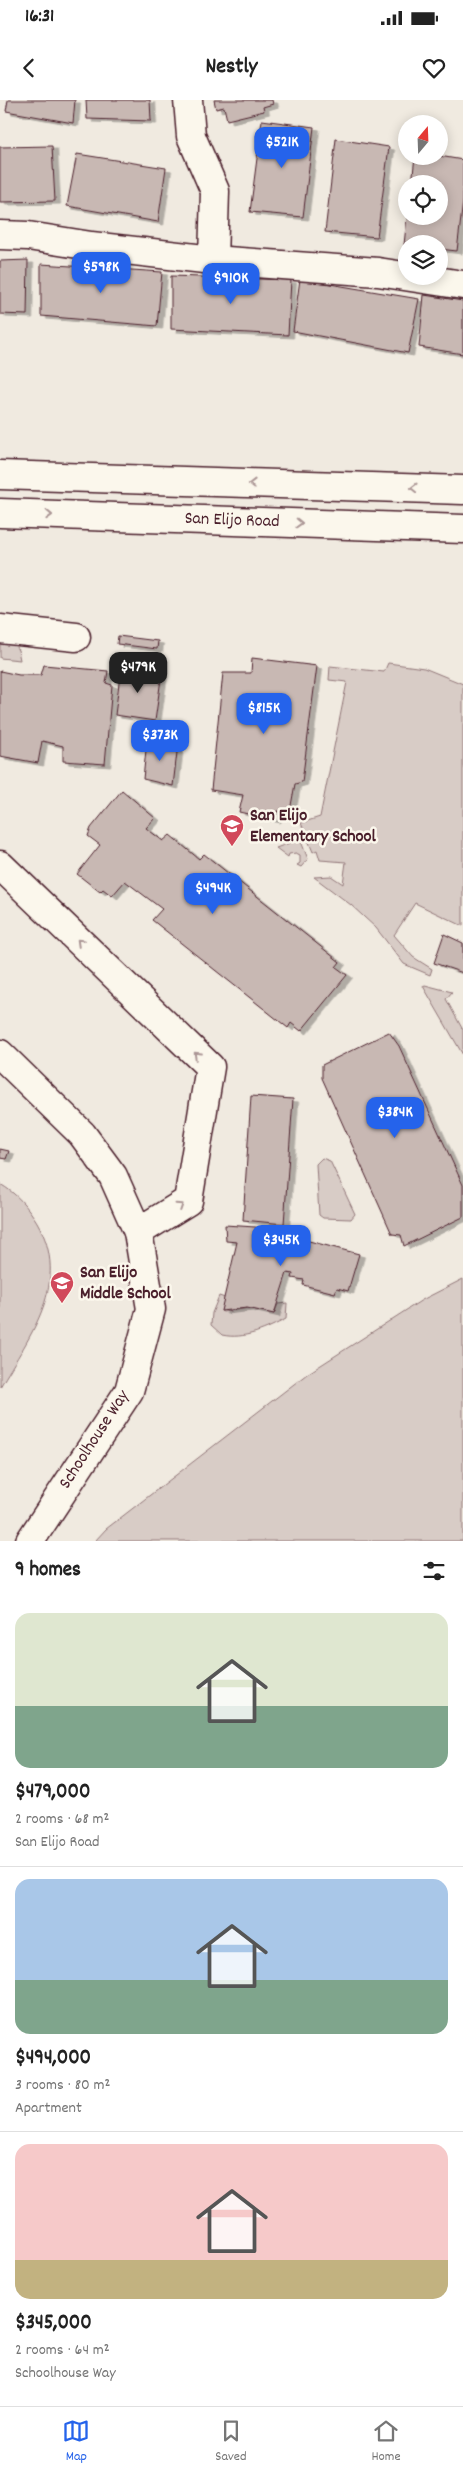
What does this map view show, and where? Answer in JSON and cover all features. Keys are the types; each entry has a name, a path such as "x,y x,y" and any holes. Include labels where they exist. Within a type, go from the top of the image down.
{"street":[{"path":"188,100 192,136 215,191 213,260"},
{"path":"0,236 28,236 92,246 213,260 462,280"},
{"path":"0,475 463,490"},
{"name":"San Elijo Road","path":"0,513 463,529"},
{"path":"0,629 76,637"},
{"path":"0,865 210,1067 188,1201 138,1232"},
{"name":"Schoolhouse Way","path":"0,1054 82,1134 113,1176 138,1232 151,1309 129,1391 30,1541"}],"shaded area":[{"path":"0,639 11,640 18,650 20,660 0,658"},
{"path":"388,663 424,668 463,684 463,926 415,903 394,935 413,957 432,969 430,975 404,964 376,928 351,905 314,877 331,876 343,884 346,862 320,860 317,850 313,852 301,823 320,817 347,682 329,680 330,666 384,672"},
{"path":"300,839 308,859 301,867 297,865 300,863 300,855 296,853 289,854 288,857 276,848"},
{"path":"423,986 452,992 446,999 463,1030 463,1055"},
{"path":"322,1158 330,1161 355,1214 351,1219 323,1218 319,1215 316,1164"},
{"path":"0,1184 21,1201 37,1222 47,1244 50,1266 49,1287 43,1308 34,1328 0,1387"},
{"path":"463,1279 463,1541 95,1541 106,1529 307,1374 422,1300"},
{"path":"219,1296 225,1298 221,1311 223,1312 249,1308 274,1314 278,1304 287,1303 286,1319 247,1335 222,1335 211,1325 212,1313"}],"building":[{"path":"8,100 75,100 73,123 6,111"},
{"path":"86,100 150,100 151,121 87,119"},
{"path":"214,100 272,100 273,104 263,107 264,111 227,120 224,107 216,109"},
{"path":"262,120 314,127 303,217 250,212"},
{"path":"336,139 389,147 377,237 325,232"},
{"path":"52,146 55,201 0,202 0,147"},
{"path":"77,154 166,168 158,222 67,206"},
{"path":"448,158 463,160 463,201 457,251 448,250 448,235 405,235 406,225 448,225 448,175 413,175 414,165 448,165"},
{"path":"28,260 27,315 0,314 0,261"},
{"path":"41,264 162,272 157,326 41,316"},
{"path":"171,276 291,280 288,335 171,329"},
{"path":"300,279 419,299 408,353 293,331"},
{"path":"424,295 463,301 463,354 419,347"},
{"path":"118,636 158,641 157,649 117,644"},
{"path":"252,658 317,666 302,782 295,784 290,811 277,811 275,820 239,812 243,795 211,790 223,673 251,673"},
{"path":"44,665 108,671 106,683 112,685 105,764 63,761 63,746 42,741 38,763 0,756 0,671 19,675 41,675"},
{"path":"121,667 162,672 155,721 115,715"},
{"path":"147,740 178,744 173,786 143,779"},
{"path":"122,790 155,818 146,828 163,841 170,835 199,859 204,854 340,962 336,967 347,975 301,1031 291,1023 288,1028 152,920 162,909 125,881 112,896 103,889 100,892 77,874 100,845 88,836 91,828"},
{"path":"444,934 463,943 463,973 434,963"},
{"path":"389,1032 399,1046 463,1185 463,1217 404,1246 401,1235 392,1234 322,1078 322,1065"},
{"path":"251,1096 293,1099 284,1224 243,1220"},
{"path":"0,1149 9,1151 6,1159 0,1158"},
{"path":"225,1225 255,1227 359,1254 348,1291 337,1288 335,1293 303,1285 304,1280 292,1278 293,1274 287,1273 274,1314 247,1308 221,1311 237,1242 226,1241"}],"place":[{"name":"San Elijo Elementary School","path":"232,847"},
{"name":"San Elijo Middle School","path":"62,1304"}]}
